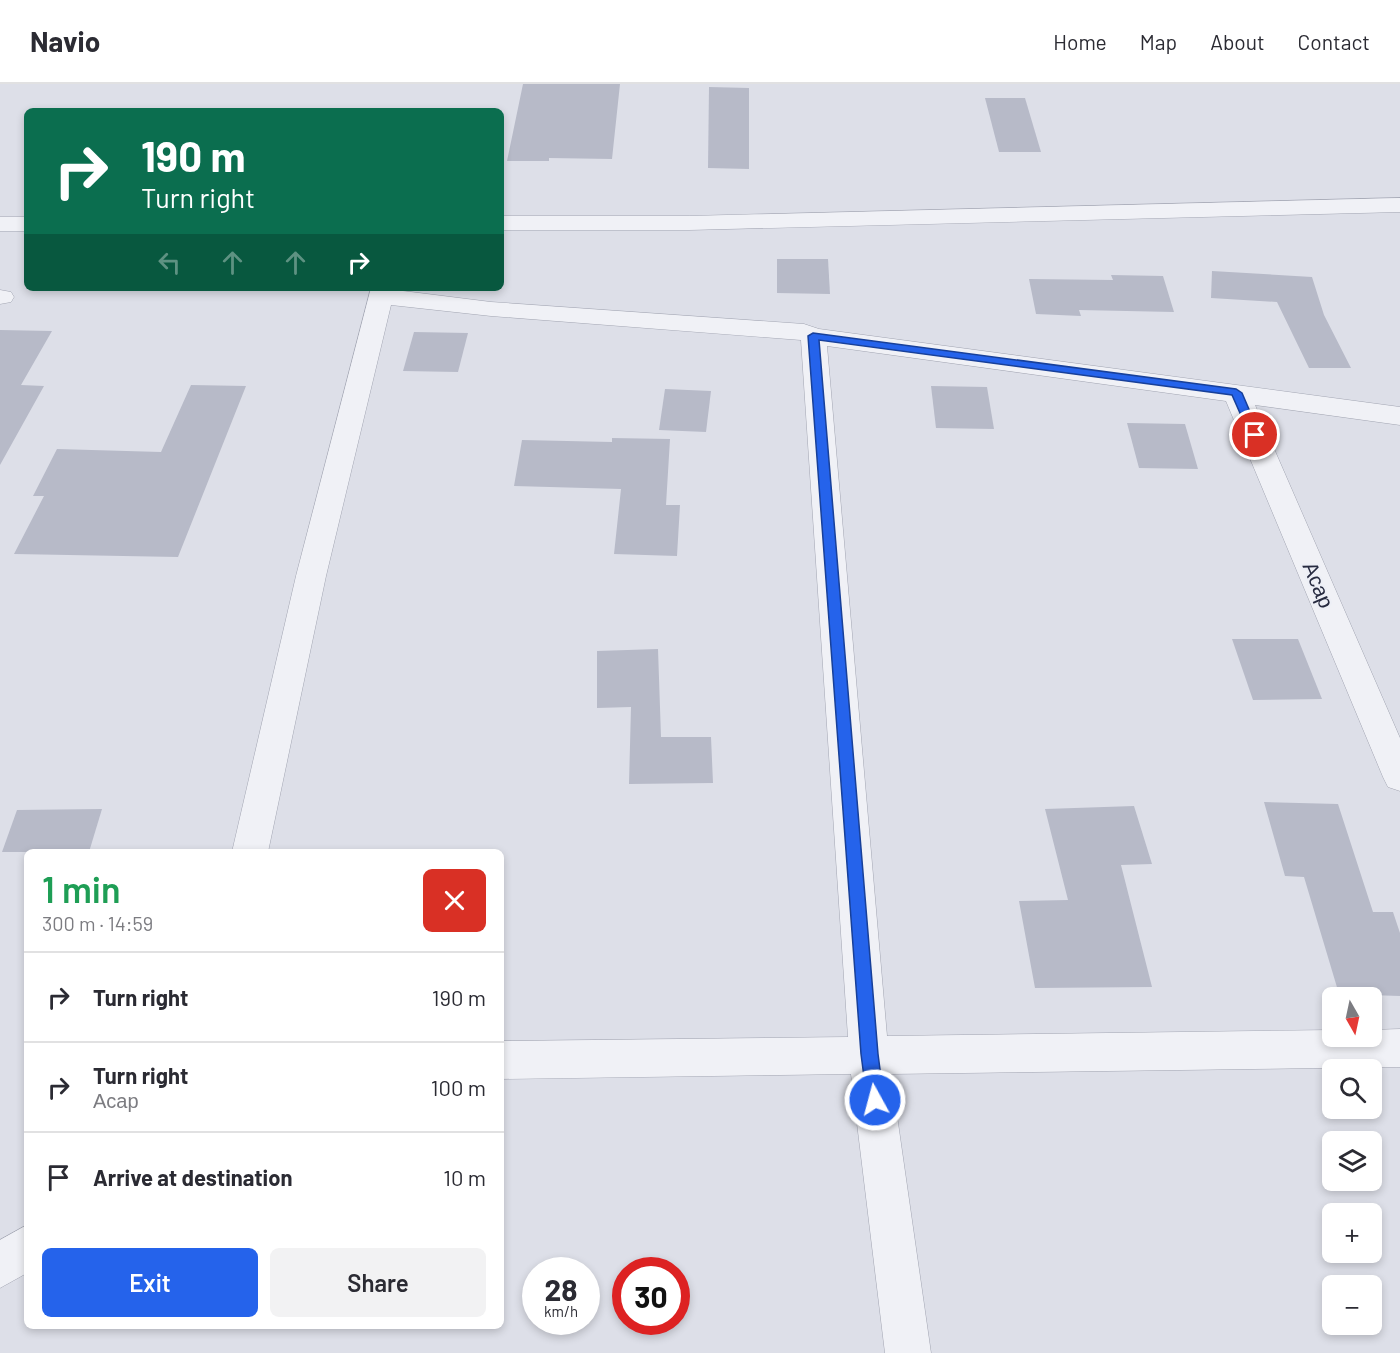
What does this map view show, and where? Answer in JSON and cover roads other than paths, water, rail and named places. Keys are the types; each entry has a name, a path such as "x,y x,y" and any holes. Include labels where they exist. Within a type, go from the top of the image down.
{"street":[{"path":"504,223 689,223 1400,205"},
{"path":"0,224 24,224"},
{"path":"251,849 311,576 382,292 491,309 804,332 813,336 1400,416"},
{"path":"813,336 869,1054 908,1353"},
{"name":"Асар","path":"1236,393 1400,777"},
{"path":"504,1060 1400,1048"},
{"path":"0,1266 24,1248"}]}
